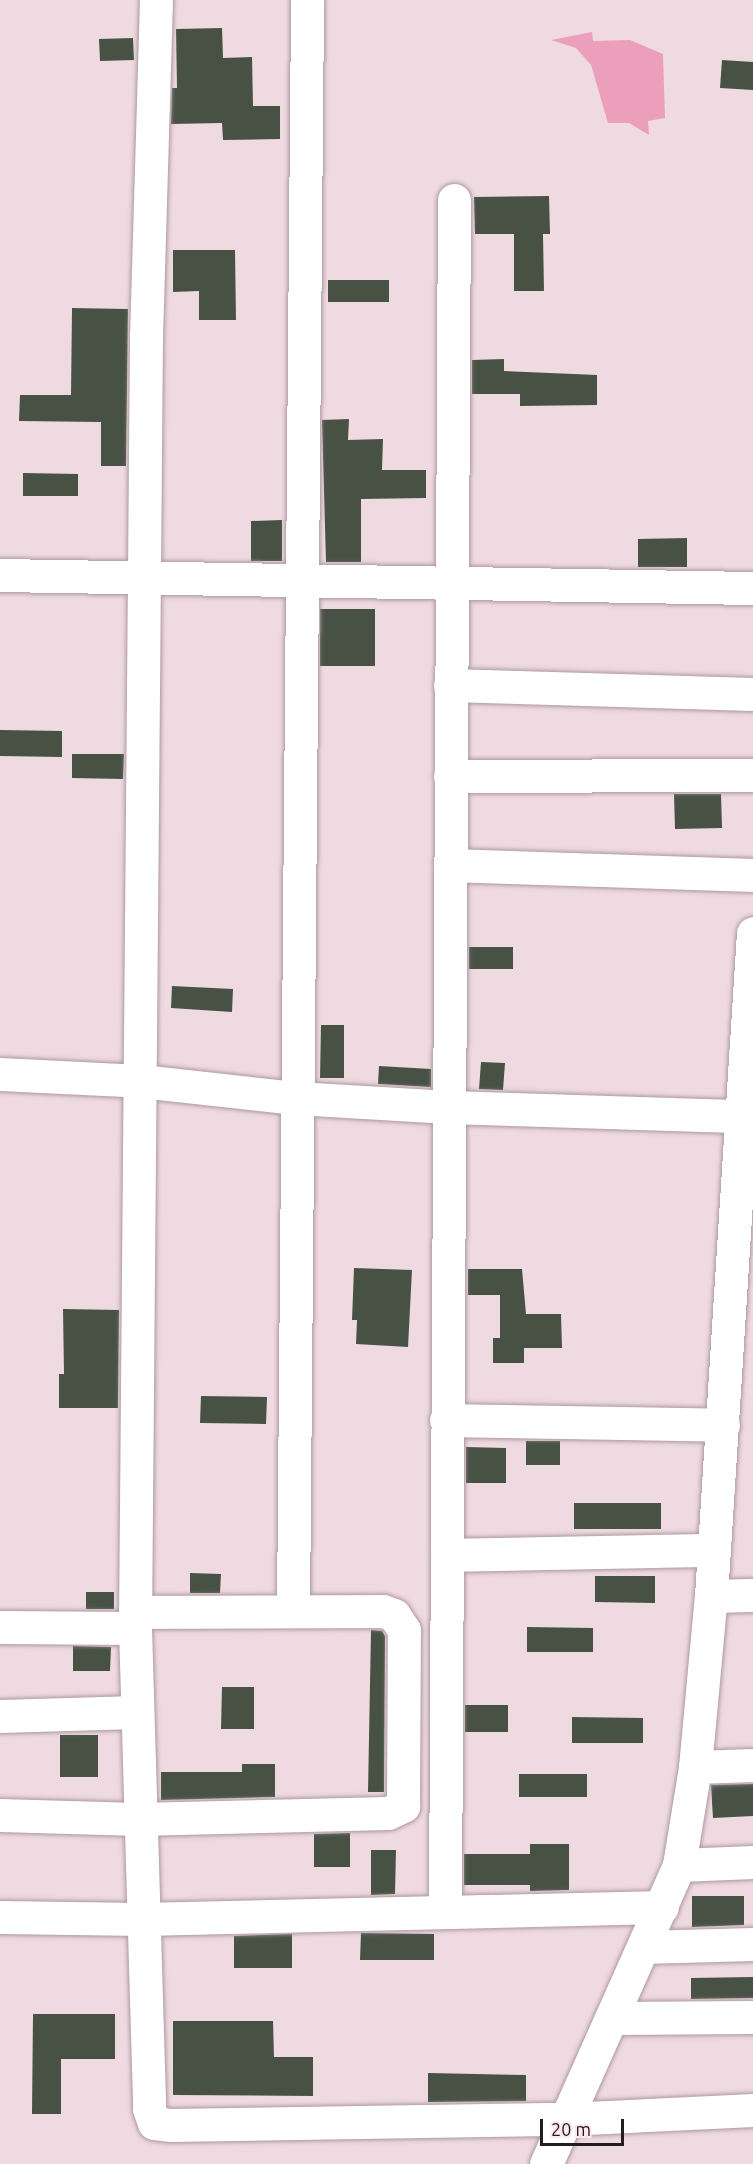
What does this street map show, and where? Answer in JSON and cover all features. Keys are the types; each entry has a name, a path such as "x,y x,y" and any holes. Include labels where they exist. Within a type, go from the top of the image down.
{"street":[{"path":"156,0 146,338 146,576 136,1620 138,1819 149,2109 154,2123 564,2119 753,2110"},
{"path":"293,1611 307,0"},
{"path":"445,1911 450,582 454,200"},
{"path":"0,574 753,588"},
{"path":"450,685 753,694"},
{"path":"450,776 753,776"},
{"path":"450,865 753,875"},
{"path":"546,2164 564,2119 613,2018 679,1865 695,1767 711,1596 742,1116 749,1045 753,933"},
{"path":"0,1074 141,1081 296,1098 449,1107 742,1116"},
{"path":"446,1420 723,1425"},
{"path":"447,1555 714,1550"},
{"path":"711,1596 753,1595"},
{"path":"0,1627 293,1611 383,1611 400,1621 404,1630 403,1806 388,1812 138,1819 0,1815"},
{"path":"0,1716 136,1712"},
{"path":"695,1767 753,1765"},
{"path":"679,1865 753,1862"},
{"path":"0,1917 142,1919 662,1907"},
{"path":"643,1947 753,1944"},
{"path":"613,2018 753,2017"}],"shaded area":[{"path":"592,32 593,41 630,40 663,54 665,118 648,121 649,135 629,123 608,123 591,65 576,48 551,40"}],"building":[{"path":"222,28 223,58 252,57 253,106 280,106 280,139 223,140 222,123 171,124 172,88 177,88 176,29"},
{"path":"133,38 134,60 100,61 99,39"},
{"path":"722,60 753,62 753,90 720,88"},
{"path":"549,196 550,234 543,234 544,291 514,291 514,234 475,234 474,197"},
{"path":"173,250 235,250 236,320 199,320 199,291 173,292"},
{"path":"328,280 389,280 389,302 328,302"},
{"path":"72,308 128,309 126,466 101,466 101,422 19,421 20,395 71,395"},
{"path":"504,359 504,371 597,375 597,405 520,406 520,394 472,394 472,360"},
{"path":"349,419 348,440 383,439 382,470 426,470 426,498 361,499 361,562 326,562 322,420"},
{"path":"23,473 78,474 78,496 23,496"},
{"path":"282,520 282,561 251,561 251,521"},
{"path":"687,538 687,567 638,567 638,539"},
{"path":"320,609 375,609 375,666 320,666"},
{"path":"0,730 62,731 62,757 0,756"},
{"path":"72,754 124,754 123,779 72,778"},
{"path":"674,794 721,794 722,828 675,829"},
{"path":"469,947 513,947 513,969 469,969"},
{"path":"172,986 233,989 232,1012 171,1008"},
{"path":"321,1025 344,1025 344,1078 320,1078"},
{"path":"481,1062 505,1063 503,1090 479,1089"},
{"path":"379,1066 431,1069 431,1087 378,1084"},
{"path":"354,1268 412,1270 408,1347 356,1344 357,1320 352,1320"},
{"path":"468,1269 522,1269 526,1314 561,1314 562,1348 524,1348 524,1363 493,1363 493,1338 500,1338 500,1295 468,1295"},
{"path":"63,1309 119,1310 118,1408 59,1408 59,1374 64,1374"},
{"path":"201,1396 267,1397 266,1424 200,1423"},
{"path":"526,1441 560,1441 560,1465 526,1465"},
{"path":"466,1447 506,1448 506,1483 466,1483"},
{"path":"574,1503 661,1503 661,1529 574,1529"},
{"path":"190,1573 221,1574 220,1593 190,1593"},
{"path":"595,1576 655,1576 655,1603 595,1602"},
{"path":"86,1592 114,1592 114,1609 86,1609"},
{"path":"527,1627 593,1628 593,1652 527,1652"},
{"path":"371,1630 382,1631 385,1636 384,1792 368,1792"},
{"path":"73,1646 111,1647 110,1671 73,1671"},
{"path":"222,1687 254,1687 254,1729 221,1729"},
{"path":"465,1705 508,1705 508,1732 465,1732"},
{"path":"572,1717 643,1718 643,1743 572,1743"},
{"path":"60,1735 98,1735 98,1777 60,1777"},
{"path":"242,1764 275,1764 275,1797 161,1800 161,1772 242,1772"},
{"path":"519,1774 587,1774 587,1797 519,1797"},
{"path":"753,1784 753,1816 713,1818 711,1785"},
{"path":"350,1833 350,1867 314,1867 314,1834"},
{"path":"530,1844 569,1844 569,1890 530,1891 530,1885 464,1885 464,1854 530,1854"},
{"path":"371,1850 396,1850 395,1894 371,1895"},
{"path":"692,1896 744,1896 744,1925 692,1927"},
{"path":"361,1933 434,1934 434,1960 360,1960"},
{"path":"292,1934 292,1968 234,1968 234,1936"},
{"path":"753,1977 753,1998 691,1999 691,1978"},
{"path":"33,2014 115,2014 115,2059 61,2059 61,2114 32,2114"},
{"path":"173,2021 273,2021 274,2057 313,2057 313,2096 173,2095"},
{"path":"428,2073 526,2075 526,2101 428,2102"}]}
